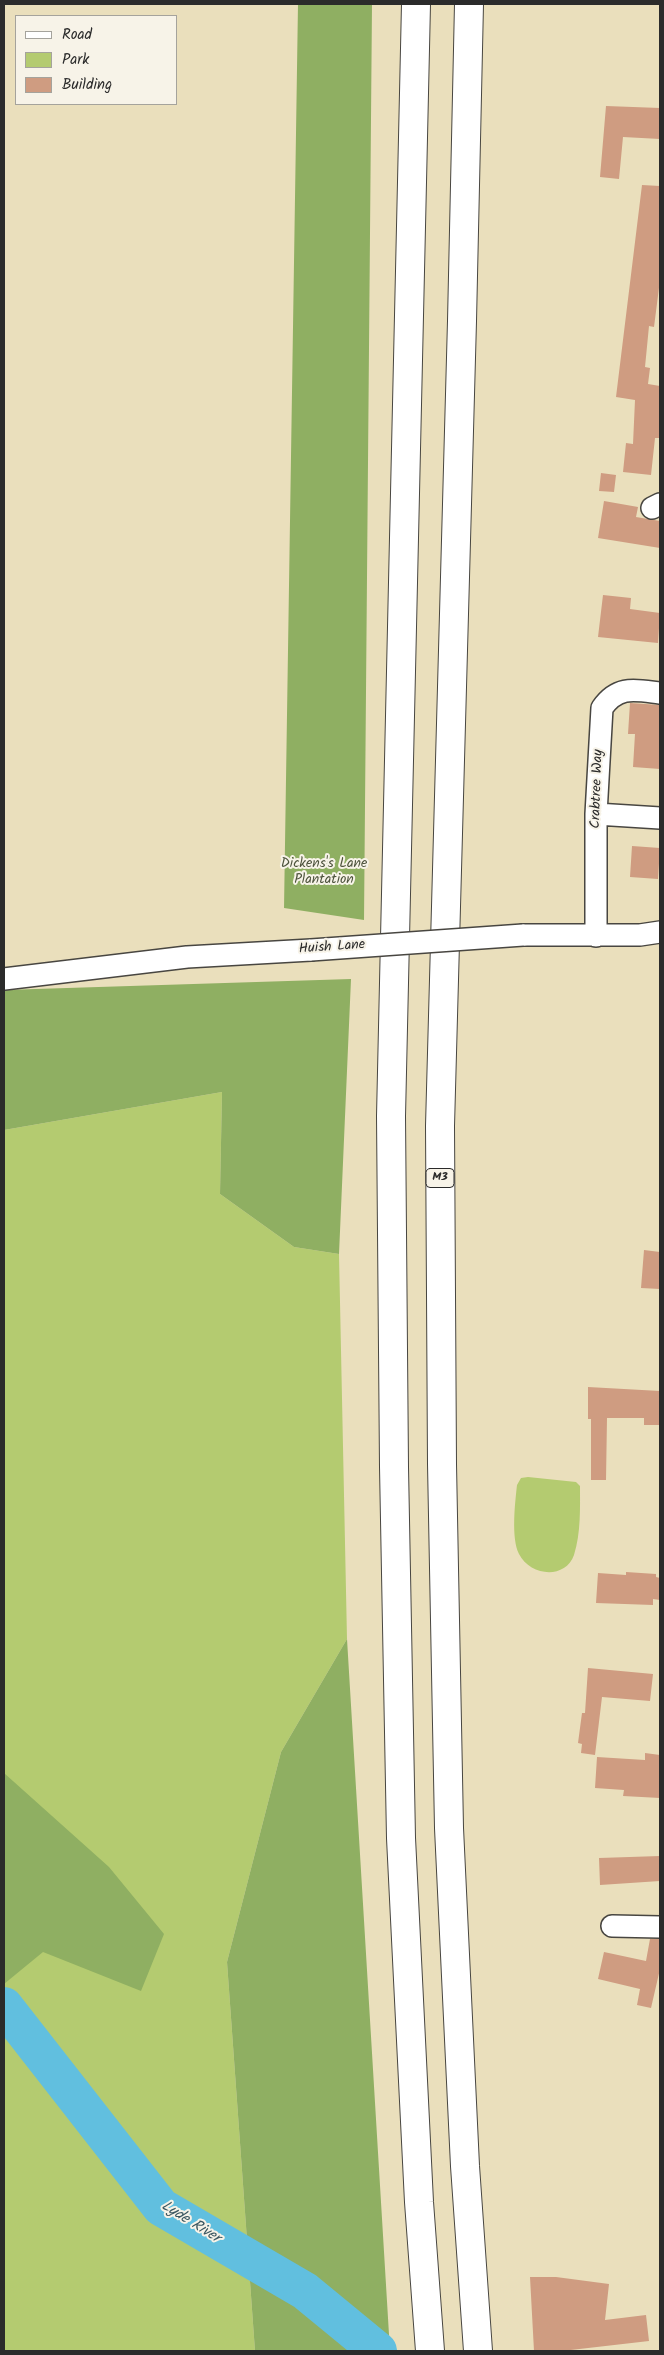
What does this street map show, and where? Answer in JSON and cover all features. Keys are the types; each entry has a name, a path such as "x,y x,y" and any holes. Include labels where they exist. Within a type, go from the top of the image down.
{"highway":[{"path":"416,4 391,1116 394,1467 401,1838 419,2202 430,2351"},
{"name":"M3","path":"468,4 462,321 440,1136 442,1464 449,1828 464,2166 478,2351"}],"street":[{"name":"Crabtree Way","path":"596,936 596,814 602,708 610,696 620,692 632,690 660,693"},
{"path":"596,814 660,818"},
{"name":"Huish Lane","path":"4,979 186,957 523,935 596,936 640,935 660,932"},
{"path":"612,1926 660,1927"}],"green space":[{"name":"Dickens's Lane Plantation","path":"298,4 372,4 364,920 284,908"},
{"path":"351,979 339,1254 294,1247 220,1194 222,1092 4,1130 4,990"},
{"path":"222,1092 220,1194 294,1247 339,1254 347,1639 281,1752 227,1962 255,2351 4,2351 4,1130"},
{"path":"528,1477 576,1482 580,1486 579,1529 574,1555 570,1563 556,1571 539,1571 531,1567 519,1554 515,1539 515,1501 517,1485 521,1478"},
{"path":"347,1639 390,2351 255,2351 227,1962 281,1752"},
{"path":"4,1773 109,1867 164,1934 141,1991 43,1952 4,1984"}],"building":[{"path":"606,106 660,108 660,139 623,137 619,179 600,177"},
{"path":"642,185 660,186 660,280 654,327 649,326 645,367 650,368 648,384 660,386 660,438 655,438 651,475 623,472 626,443 633,444 635,400 616,397"},
{"path":"601,473 616,475 614,492 599,491"},
{"path":"604,501 638,507 636,517 660,521 660,548 598,538"},
{"path":"603,595 631,598 630,609 660,613 658,643 598,637"},
{"path":"630,703 660,705 660,769 633,767 635,734 628,734"},
{"path":"632,846 660,848 658,879 630,877"},
{"path":"644,1250 660,1252 660,1289 641,1288"},
{"path":"588,1387 660,1391 660,1425 644,1425 644,1418 607,1418 606,1480 591,1480 591,1419 588,1419"},
{"path":"626,1572 656,1574 656,1577 660,1578 660,1600 653,1599 653,1605 596,1603 598,1573 626,1575"},
{"path":"588,1668 653,1674 650,1701 602,1697 595,1755 581,1753 582,1744 578,1743 582,1713 585,1713"},
{"path":"645,1753 660,1755 660,1798 623,1796 624,1790 595,1788 597,1757 645,1760"},
{"path":"660,1856 660,1881 600,1885 599,1858"},
{"path":"650,1939 660,1939 660,1969 651,2008 637,2005 640,1989 598,1979 604,1952 646,1961"},
{"path":"530,2277 556,2277 609,2284 605,2320 646,2315 649,2341 562,2351 534,2351"}],"waterway":[{"name":"Lyde River","path":"4,2006 161,2207 305,2291 378,2351"}]}
